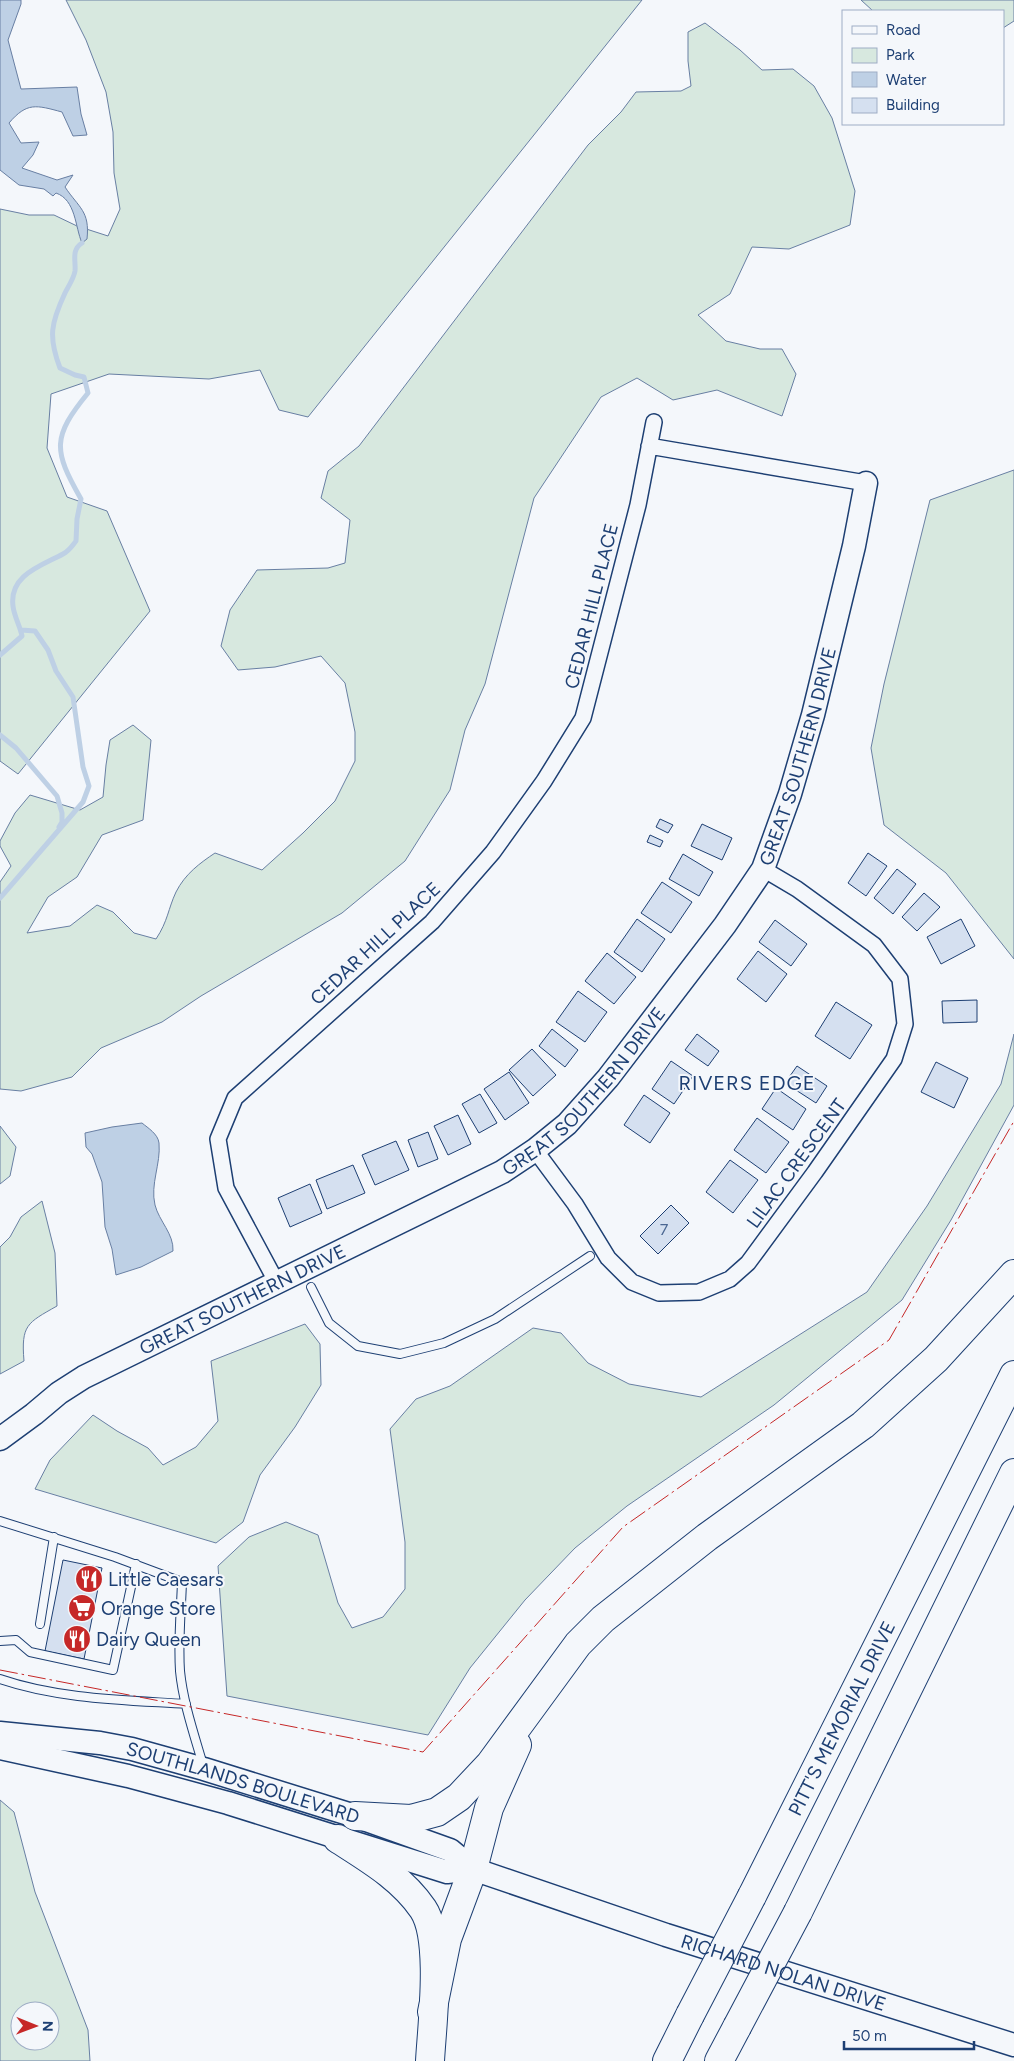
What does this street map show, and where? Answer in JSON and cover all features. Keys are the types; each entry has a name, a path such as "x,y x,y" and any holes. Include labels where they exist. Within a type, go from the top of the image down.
{"highway":[{"path":"355,1816 411,1819 437,1812 459,1797 490,1764 578,1644 603,1619 707,1537 864,1425 900,1394 984,1308 1014,1274"},
{"name":"PITT'S MEMORIAL DRIVE","path":"667,2061 1014,1375"},
{"path":"720,2061 798,1912 1014,1473"},
{"path":"432,2012 447,1939 473,1869 489,1808 547,1684"},
{"path":"338,1839 387,1871 409,1891 425,1911 432,1936 435,1957 430,2061"}],"main road":[{"name":"GREAT SOUTHERN DRIVE","path":"0,1437 34,1414 59,1393 84,1377 502,1172 536,1150 567,1124 608,1078 725,925 763,869 790,794 813,715 854,546 866,483"},
{"name":"SOUTHLANDS BOULEVARD","path":"0,1733 100,1743 132,1749 204,1769 355,1816 450,1850 473,1869 666,1935"},
{"name":"SOUTHLANDS BOULEVARD","path":"0,1748 128,1776 228,1804 447,1872 473,1869"},
{"name":"RICHARD NOLAN DRIVE","path":"666,1935 1014,2045"}],"street":[{"name":"CEDAR HILL PLACE","path":"277,1283 226,1188 218,1139 235,1098 432,922 493,852 544,781 583,718 638,504 654,422"},
{"path":"649,446 866,483"},
{"name":"LILAC CRESCENT","path":"536,1150 575,1204 608,1258 632,1282 659,1294 699,1292 730,1279 748,1263 815,1172 894,1059 905,1024 900,979 874,945 797,889 763,869"}],"lane":[{"path":"311,1287 330,1322 358,1346 400,1354 444,1344 495,1319 590,1256"},
{"path":"0,1520 136,1564 182,1582 179,1641 180,1672 186,1704 204,1769"},
{"path":"40,1624 54,1537"},
{"path":"0,1641 16,1640 30,1652 113,1670 136,1564"},
{"path":"0,1679 15,1684 67,1693 186,1704"}],"green space":[{"path":"66,0 642,0 308,417 279,410 260,370 209,379 109,374 51,394 47,448 67,497 107,511 150,611 18,774 0,761 0,209 29,215 54,215 77,226 108,236 120,209 114,173 113,132 106,92 86,40"},
{"path":"861,0 1014,0 1014,21 1004,27 1004,10 872,10"},
{"path":"705,23 762,70 793,69 814,86 832,118 855,191 850,225 789,249 752,247 730,294 698,315 726,341 760,349 782,349 796,374 782,416 717,390 673,400 637,378 601,397 534,498 485,684 465,730 450,790 405,861 342,913 201,996 162,1022 101,1048 72,1077 21,1091 0,1089 0,882 11,866 0,846 0,841 15,813 30,795 80,810 103,797 110,740 133,725 151,740 143,820 102,835 77,877 48,897 27,933 70,926 97,905 113,912 134,933 156,939 176,892 193,869 215,853 262,870 335,801 355,761 355,732 345,683 321,656 275,667 238,670 221,646 230,610 257,570 328,568 345,563 350,520 321,498 328,471 359,446 588,145 621,112 636,92 681,91 691,86 688,61 688,32"},
{"path":"1014,470 1014,959 946,873 884,825 871,748 884,684 930,500"},
{"path":"1014,1034 1014,1105 951,1220 902,1300 774,1405 627,1506 575,1548 525,1600 470,1668 428,1735 227,1696 218,1566 249,1537 286,1522 318,1535 338,1603 352,1628 383,1617 405,1589 405,1542 390,1429 416,1399 450,1386 533,1328 561,1333 588,1363 629,1384 701,1397 867,1292 927,1206 1001,1084"},
{"path":"0,1126 16,1147 10,1176 0,1184"},
{"path":"42,1201 55,1253 57,1306 28,1326 24,1340 24,1361 0,1374 0,1247 10,1237 21,1217"},
{"path":"305,1324 320,1344 321,1385 295,1427 260,1475 243,1522 216,1543 35,1489 50,1460 93,1415 148,1448 163,1465 196,1447 218,1421 211,1361"},
{"path":"0,1800 14,1812 35,1892 88,2030 90,2061 0,2061"}],"water":[{"path":"0,0 21,0 8,40 21,89 77,87 81,114 87,135 73,136 62,112 39,107 27,108 21,111 9,123 21,143 39,142 33,155 22,168 57,180 73,175 65,187 79,205 87,222 87,239 82,243 74,215 68,202 63,197 56,193 53,196 44,189 19,185 0,170"},
{"path":"142,1123 157,1137 159,1143 159,1159 154,1189 155,1205 169,1233 173,1251 141,1267 116,1275 112,1249 105,1227 102,1182 92,1154 86,1147 85,1133"}],"building":[{"path":"660,819 673,825 668,833 656,827"},
{"path":"702,824 732,838 722,860 691,846"},
{"path":"650,835 663,841 660,847 647,842"},
{"path":"868,853 887,866 866,896 848,883"},
{"path":"683,854 713,872 699,896 669,879"},
{"path":"897,869 916,884 893,914 874,898"},
{"path":"662,882 692,902 671,933 641,913"},
{"path":"924,893 940,907 917,931 902,917"},
{"path":"637,919 665,939 642,972 614,952"},
{"path":"961,919 975,946 941,964 927,937"},
{"path":"775,920 807,944 791,966 759,942"},
{"path":"758,951 787,974 766,1002 737,979"},
{"path":"607,953 636,977 614,1004 585,981"},
{"path":"578,991 607,1012 585,1042 556,1022"},
{"path":"977,1000 977,1022 943,1023 942,1001"},
{"path":"836,1002 872,1025 850,1059 815,1036"},
{"path":"552,1029 578,1050 565,1067 539,1046"},
{"path":"697,1034 719,1051 708,1066 685,1050"},
{"path":"532,1049 556,1075 533,1096 509,1070"},
{"path":"671,1061 693,1076 674,1104 652,1089"},
{"path":"936,1062 968,1078 954,1108 921,1092"},
{"path":"797,1066 827,1086 816,1103 785,1083"},
{"path":"509,1072 529,1103 505,1120 484,1089"},
{"path":"776,1088 806,1109 793,1130 762,1109"},
{"path":"480,1094 497,1123 479,1133 462,1104"},
{"path":"644,1095 670,1113 650,1143 624,1125"},
{"path":"458,1115 471,1144 448,1155 434,1126"},
{"path":"757,1118 789,1142 766,1173 734,1150"},
{"path":"428,1132 438,1159 418,1167 408,1140"},
{"path":"396,1141 409,1170 375,1185 362,1155"},
{"path":"730,1160 758,1180 733,1213 706,1192"},
{"path":"353,1165 365,1193 327,1209 316,1180"},
{"path":"310,1184 322,1213 290,1227 278,1198"},
{"path":"671,1205 689,1223 658,1254 640,1236"},
{"path":"63,1560 102,1568 84,1659 45,1651"}],"waterway":[{"path":"0,655 22,636 13,606 13,595 16,586 28,573 65,553 76,541 77,519 81,499 65,468 61,456 61,444 68,421 88,393 84,377 60,368 54,347 53,330 57,313 75,271 75,252 82,243"},
{"path":"0,898 83,802 89,786 83,767 73,697 56,671 48,650 35,631 21,630"},
{"path":"0,735 16,748 57,796 62,813 62,822 59,827"}],"power":[{"path":"0,1670 423,1752 623,1527 889,1340 1014,1121"}],"place":[{"name":"Little Caesars","path":"89,1579"},
{"name":"Orange Store","path":"82,1608"},
{"name":"Dairy Queen","path":"77,1639"}],"district":[{"name":"RIVERS EDGE","path":"747,1083"}]}
